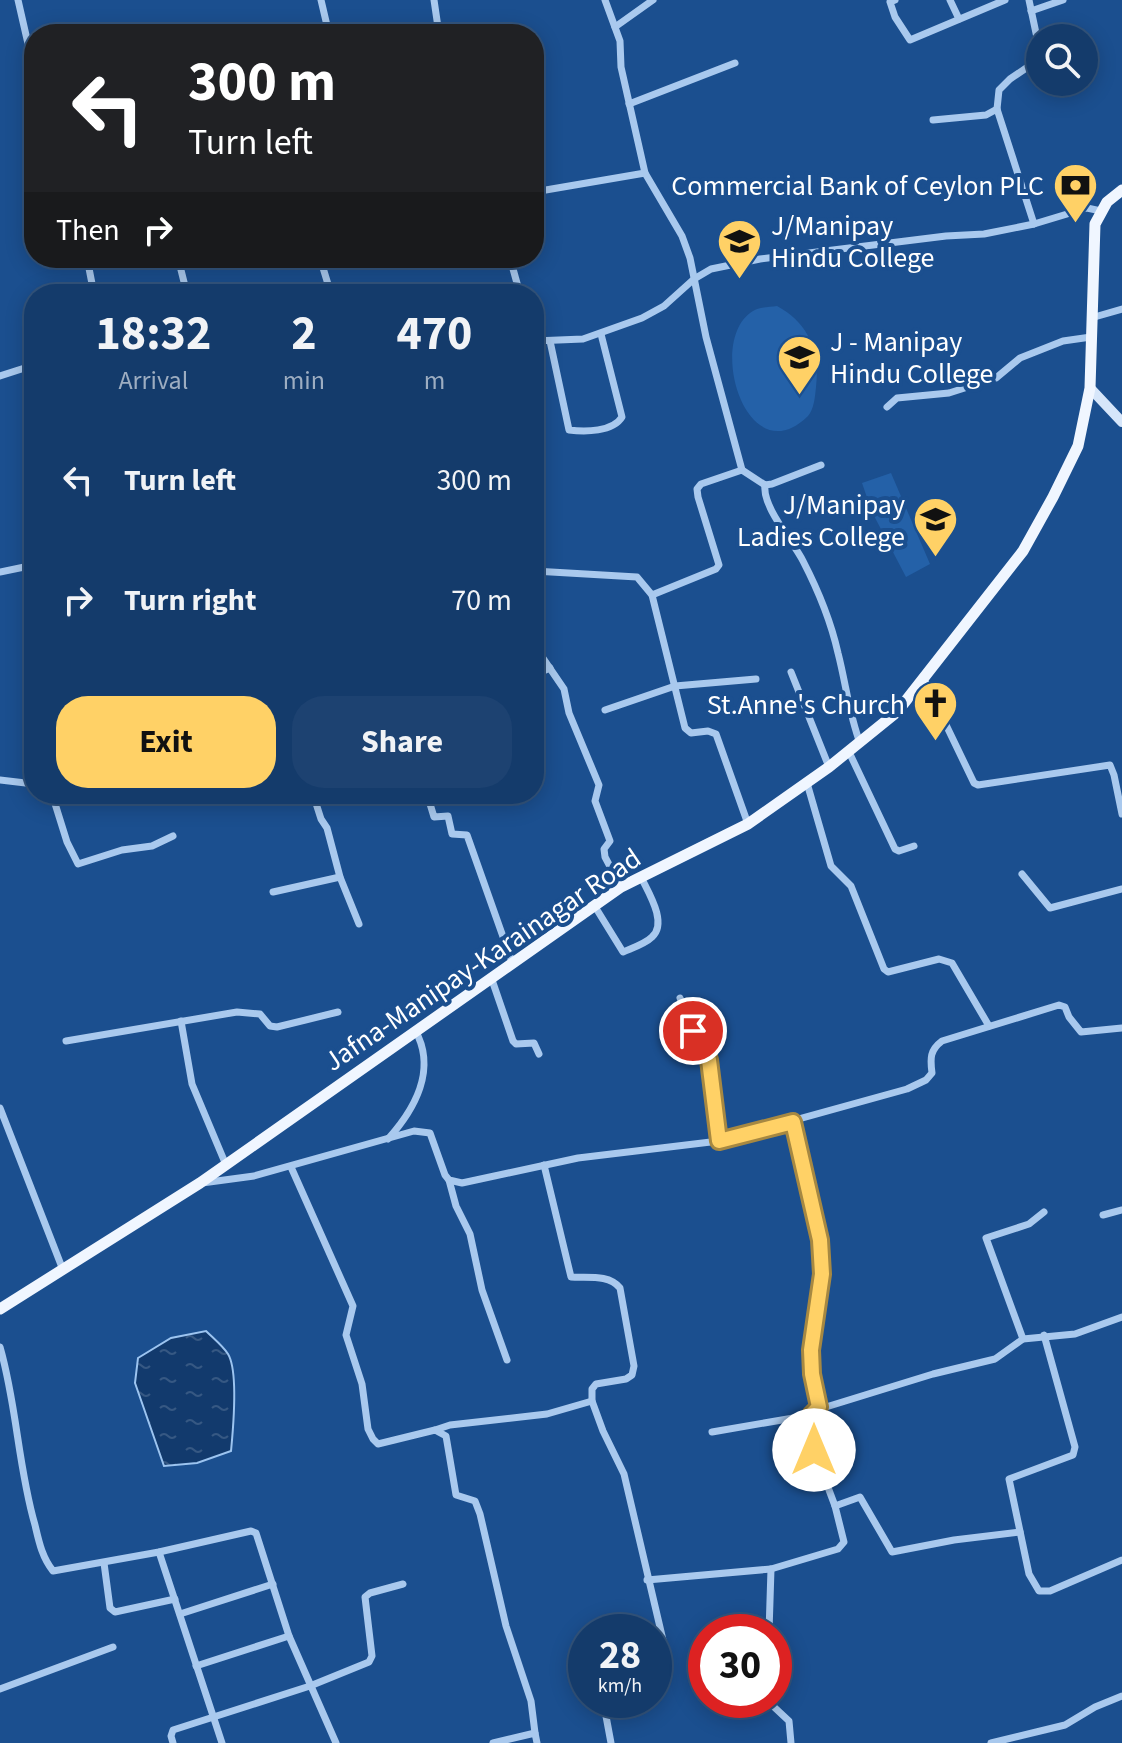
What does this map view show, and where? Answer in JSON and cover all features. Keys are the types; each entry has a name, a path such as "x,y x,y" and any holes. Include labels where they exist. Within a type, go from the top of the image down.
{"main road":[{"path":"1101,211 1122,190"},
{"name":"Jafna-Manipay-Karainagar Road","path":"0,1309 200,1183 621,887 748,824 849,752 897,712 1023,551 1078,446 1090,388 1095,224 1101,211"},
{"path":"1090,388 1122,422"}],"street":[{"path":"18,0 24,26"},
{"path":"321,0 327,24"},
{"path":"434,0 438,24"},
{"path":"605,0 620,41 621,67 645,173 682,236 742,470 765,485"},
{"path":"615,27 653,0"},
{"path":"895,0 890,2 895,17 910,40 1005,0"},
{"path":"950,0 959,19"},
{"path":"1029,0 1034,24"},
{"path":"1031,11 1063,0"},
{"path":"629,104 735,63"},
{"path":"1026,68 999,90 997,109 1034,224"},
{"path":"933,120 986,115 997,109"},
{"path":"544,190 645,173"},
{"path":"544,341 583,339 642,318 664,306 694,279 711,269 760,259 984,234 1034,224 1087,208 1101,211"},
{"path":"1091,318 1122,309"},
{"path":"550,341 569,430 598,429 617,425 622,417 601,334"},
{"path":"887,407 897,398 949,393 996,378 1020,358 1063,341 1091,337"},
{"path":"0,376 24,368"},
{"path":"765,485 821,465"},
{"path":"652,595 716,569 719,565 701,512 697,489 701,484 742,470"},
{"path":"765,485 766,501 804,562 828,620 852,723 860,743"},
{"path":"0,572 24,567"},
{"path":"544,572 637,577 652,595 685,728 691,733 708,731 716,734 748,824"},
{"path":"544,659 564,689 569,713 599,785 595,801 610,841 604,849 605,857 621,887"},
{"path":"544,671 550,668"},
{"path":"791,672 829,767"},
{"path":"923,677 974,783 978,785 1110,765 1122,814"},
{"path":"605,710 675,686 756,679"},
{"path":"849,752 895,849 899,851 914,846"},
{"path":"0,780 24,783"},
{"path":"807,783 831,866 851,886 884,969 888,972 939,959 952,963 989,1026"},
{"path":"55,804 67,842 78,864 122,850 152,846 173,836"},
{"path":"316,804 359,924"},
{"path":"430,804 434,817 448,816 452,834 467,835 512,962"},
{"path":"1022,874 1050,908 1122,889"},
{"path":"273,892 340,877"},
{"path":"594,905 623,952 651,939 658,931 658,921 641,877"},
{"path":"491,977 513,1041 516,1044 534,1043 539,1054"},
{"path":"680,998 693,1031 704,1043 709,1060 719,1141"},
{"path":"449,1180 462,1183 578,1158 719,1141 793,1122 907,1089 926,1080 932,1073 930,1058 933,1048 942,1041 1059,1005 1065,1007 1081,1032 1122,1028"},
{"path":"66,1041 237,1012 260,1014 270,1026 277,1027 338,1012"},
{"path":"181,1021 192,1084 226,1165"},
{"path":"387,1141 408,1117 420,1094 424,1059 422,1043 415,1030"},
{"path":"0,1108 63,1270"},
{"path":"793,1122 820,1240 822,1274 811,1350 819,1407"},
{"path":"200,1183 254,1176 414,1131 430,1133 456,1206 470,1234 482,1290 507,1360"},
{"path":"544,1165 571,1277 606,1279 614,1281 620,1288 634,1366 632,1375 626,1379 596,1384 592,1389 592,1401 624,1474 656,1614"},
{"path":"291,1167 353,1306 346,1335 362,1384 368,1429 378,1444 450,1425 547,1414 592,1401"},
{"path":"1103,1215 1122,1210"},
{"path":"1023,1339 986,1238 1029,1224 1044,1212"},
{"path":"712,1432 811,1415 819,1407 995,1359 1023,1339 1075,1334 1122,1317"},
{"path":"1044,1335 1075,1447 1073,1455 1009,1479 1029,1574 1039,1591 1050,1591 1122,1560"},
{"path":"0,1347 9,1379 25,1491 44,1560 53,1571 251,1531 258,1538 289,1636 336,1743"},
{"path":"647,1580 771,1569 838,1549 844,1542 835,1506 814,1450 811,1415"},
{"path":"435,1430 446,1436 456,1495 475,1501 480,1514 506,1626 531,1701 537,1743"},
{"path":"835,1506 860,1497 892,1552 1020,1532"},
{"path":"159,1552 222,1743"},
{"path":"104,1563 110,1608 115,1612 175,1599"},
{"path":"770,1614 771,1569"},
{"path":"180,1614 273,1584"},
{"path":"173,1743 173,1730 310,1686 369,1662 372,1656 365,1597 403,1584"},
{"path":"196,1666 289,1636"},
{"path":"0,1689 113,1647"},
{"path":"991,1743 1065,1725 1095,1707 1122,1696"},
{"path":"606,1718 611,1743"},
{"path":"786,1718 789,1721 791,1743"},
{"path":"493,1743 535,1733"}],"shaded area":[{"path":"777,306 797,321 810,340 817,374 812,410 786,430 767,429 751,417 740,397 733,373 733,348 739,326 753,311"},
{"path":"891,473 930,564 906,577 872,512 862,483"}],"water":[{"path":"206,1331 226,1351 231,1362 234,1401 231,1451 197,1463 164,1466 135,1383 138,1358 171,1338"}],"place":[{"name":"Commercial Bank of Ceylon PLC","path":"1075,224"},
{"name":"J/Manipay Hindu College","path":"740,280"},
{"name":"J - Manipay Hindu College","path":"799,396"},
{"name":"J/Manipay Ladies College","path":"936,559"},
{"name":"St.Anne's Church","path":"936,743"}],"route":[{"path":"693,1031 704,1043 709,1060 719,1141 793,1122 820,1240 822,1274 811,1350 819,1407 811,1415 814,1450"}]}
